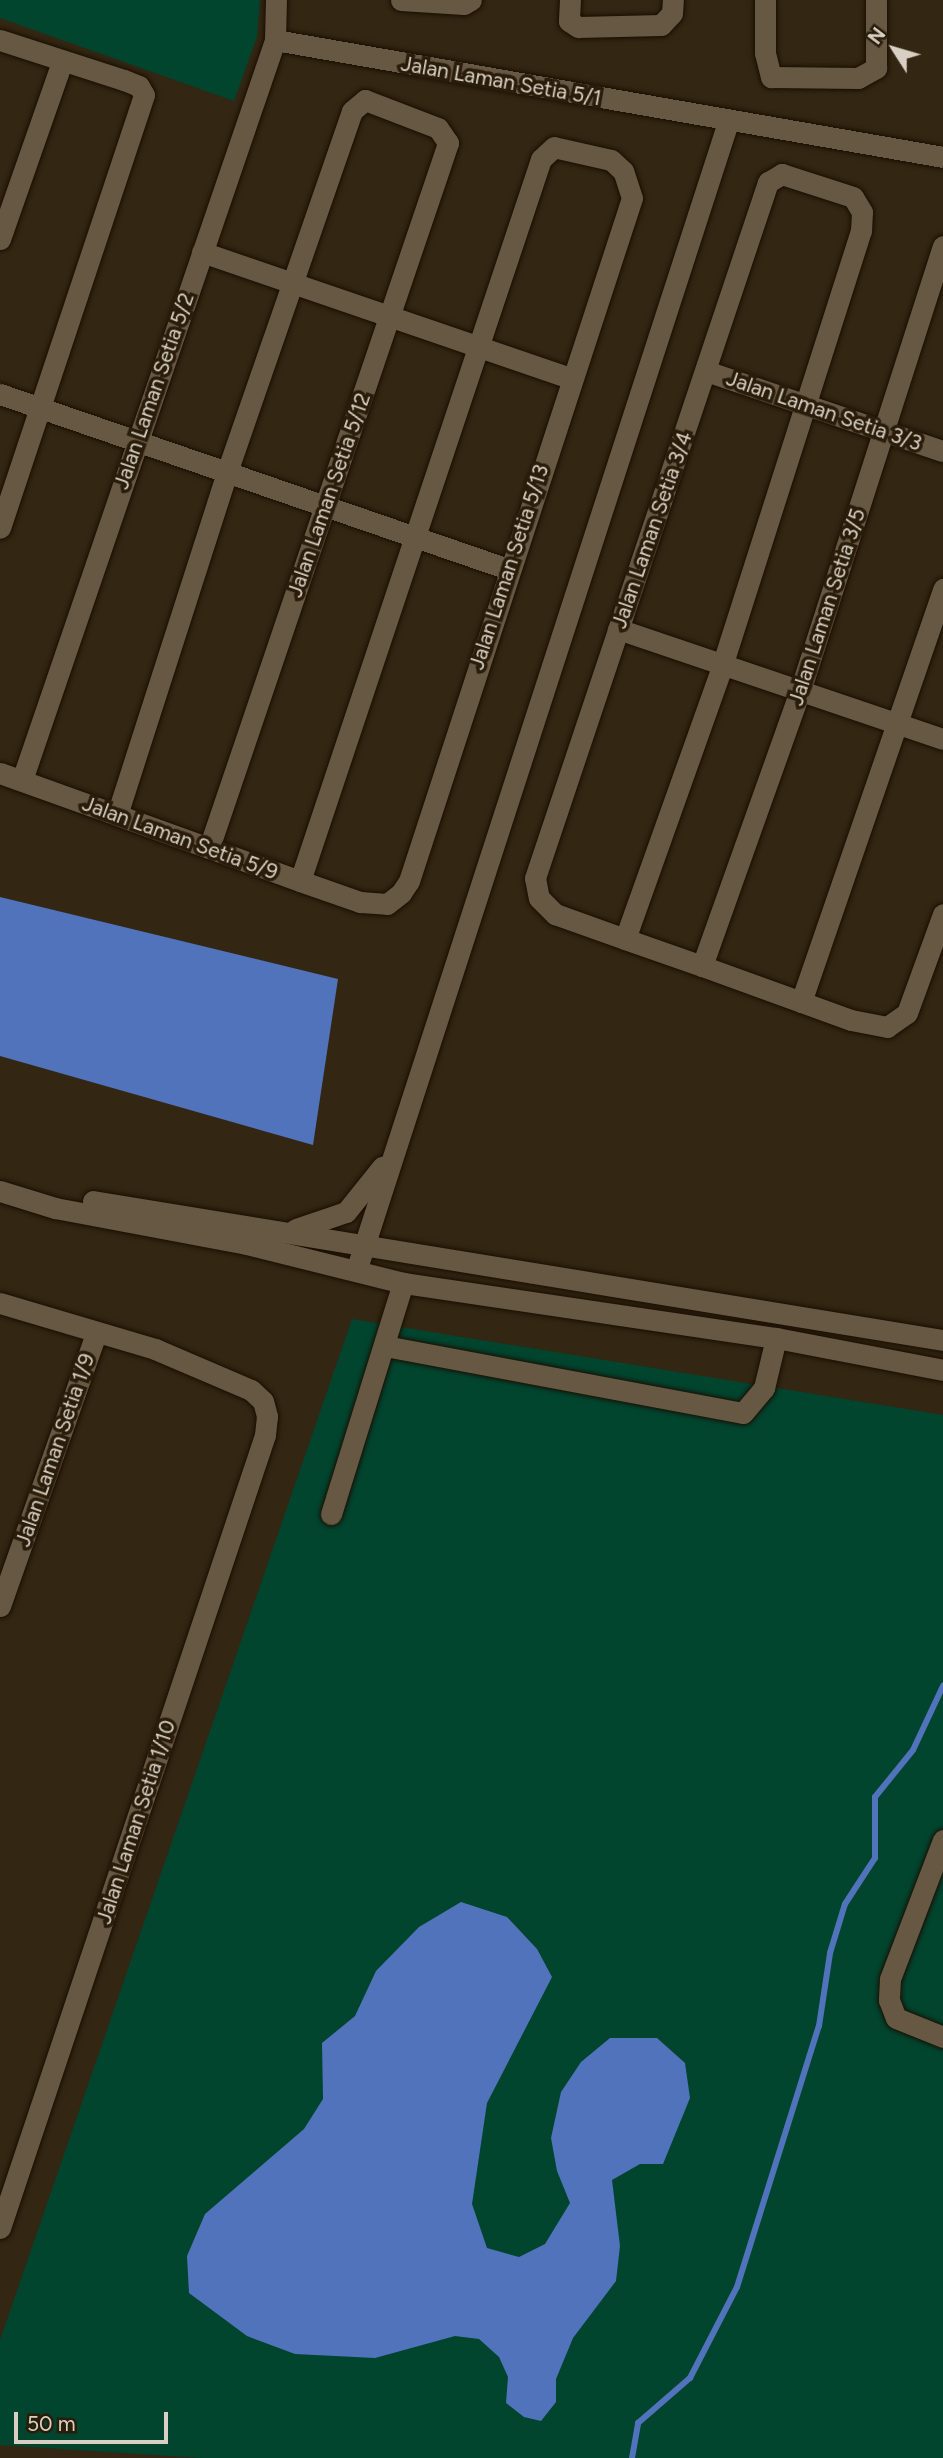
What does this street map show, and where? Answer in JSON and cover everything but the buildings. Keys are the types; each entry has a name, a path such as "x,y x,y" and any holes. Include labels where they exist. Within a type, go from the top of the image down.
{"street":[{"name":"Jalan Laman Setia 5/2","path":"22,780 135,442 275,40 276,0"},
{"path":"401,0 467,2"},
{"path":"570,0 569,21 578,27 661,25 672,13 673,0"},
{"path":"765,0 765,53 771,77 858,78 876,68 876,0"},
{"path":"0,40 139,86 144,95 0,528"},
{"name":"Jalan Laman Setia 5/1","path":"275,40 728,122 943,157"},
{"path":"0,239 62,62"},
{"name":"Jalan Laman Setia 5/12","path":"209,848 448,143 438,128 358,101 293,283"},
{"path":"356,1271 728,122"},
{"name":"Jalan Laman Setia 5/13","path":"360,902 387,904 409,881 508,569 632,198 623,171 611,160 554,147 546,150 475,345"},
{"name":"Jalan Laman Setia 3/4","path":"625,939 555,915 539,898 535,878 768,182 782,174 853,197 862,212 861,231 808,402"},
{"name":"Jalan Laman Setia 3/5","path":"702,966 800,691 943,246"},
{"path":"202,252 572,378"},
{"path":"117,816 227,472 293,283"},
{"path":"300,881 475,345"},
{"name":"Jalan Laman Setia 3/3","path":"706,371 808,402 884,432 943,451"},
{"path":"0,394 508,569"},
{"path":"808,402 722,666 625,939 801,1002 887,1027 907,1013 943,914"},
{"path":"801,1002 943,589"},
{"path":"618,629 943,739"},
{"name":"Jalan Laman Setia 5/9","path":"0,773 360,902"},
{"path":"277,1231 322,1223 346,1212 396,1146"},
{"path":"0,1176 58,1195 277,1231 366,1242 943,1340"},
{"path":"0,1191 55,1208 247,1244 403,1283 776,1338 943,1370"},
{"path":"331,1514 403,1283"},
{"path":"0,1303 96,1333"},
{"name":"Jalan Laman Setia 1/10","path":"0,2228 265,1435 267,1416 263,1401 251,1390 155,1349 96,1333"},
{"name":"Jalan Laman Setia 1/9","path":"0,1606 96,1333"},
{"path":"385,1346 743,1413 764,1388 776,1338"},
{"path":"943,1840 890,1979 889,2000 896,2018 943,2037"}],"green space":[{"path":"0,0 260,0 257,37 234,101 0,18"},
{"path":"352,1319 943,1415 943,2458 202,2458 0,2445 0,2340"}],"water":[{"path":"0,897 338,979 313,1145 0,1056"},
{"path":"461,1902 507,1917 537,1949 552,1977 487,2103 472,2204 487,2248 519,2257 545,2244 570,2203 557,2171 551,2138 561,2092 581,2062 610,2038 657,2038 685,2063 690,2098 663,2164 640,2164 612,2180 620,2246 616,2281 573,2338 556,2379 556,2402 541,2421 524,2417 506,2403 508,2377 499,2357 479,2339 455,2336 375,2358 295,2354 247,2336 189,2293 187,2256 205,2214 304,2129 323,2099 322,2043 355,2016 376,1971 419,1927"}],"waterway":[{"path":"632,2458 638,2423 690,2378 737,2287 819,2026 830,1953 845,1904 875,1858 875,1797 913,1750 943,1686"}]}
